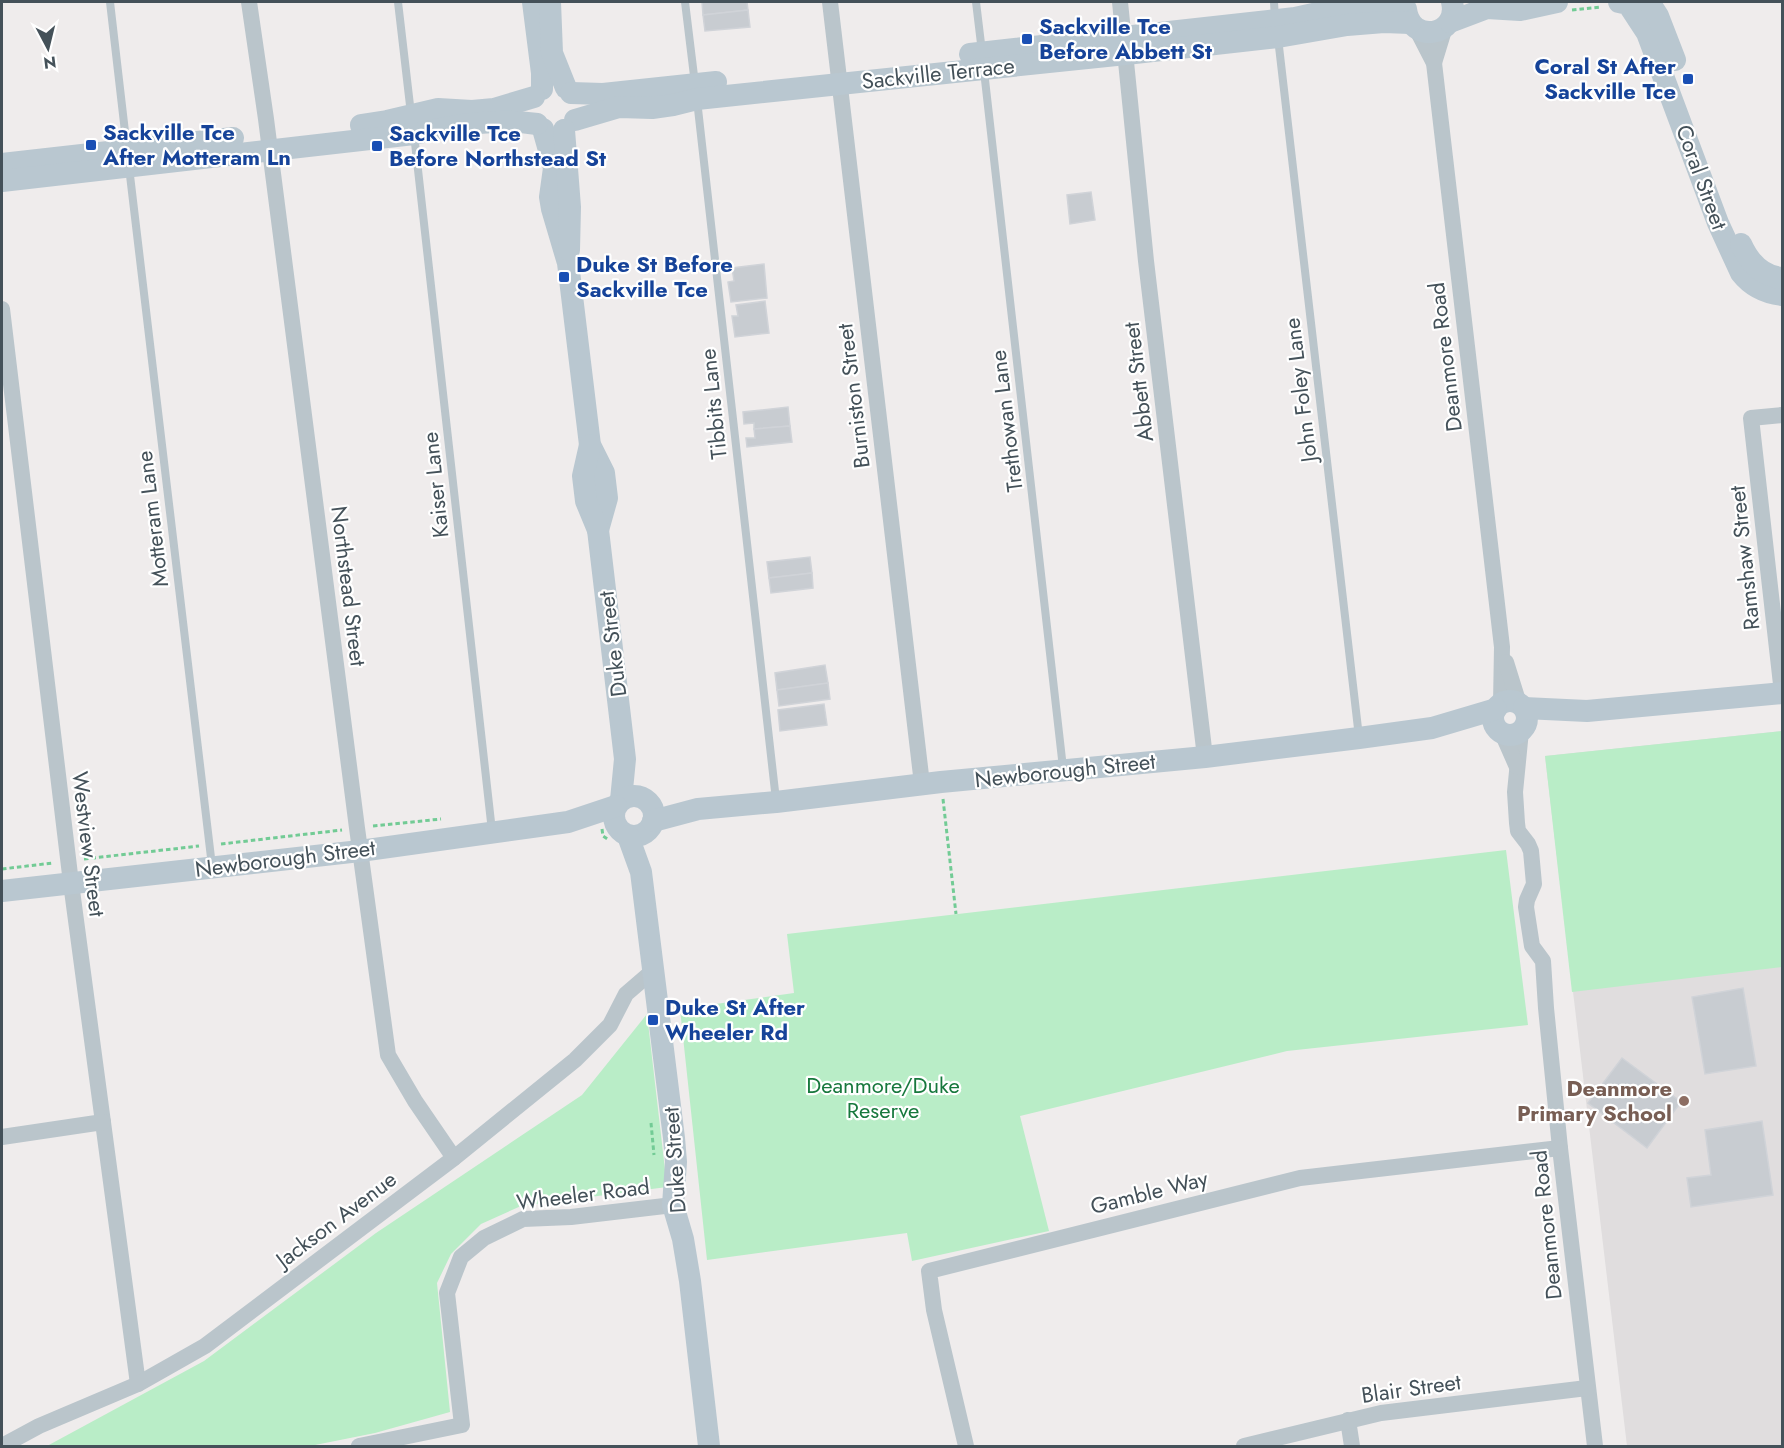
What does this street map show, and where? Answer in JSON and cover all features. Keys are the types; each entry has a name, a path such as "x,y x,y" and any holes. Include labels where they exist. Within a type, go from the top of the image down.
{"main road":[{"path":"533,2 542,73 531,111 555,126 578,106 568,91 552,53 550,2"},
{"name":"Sackville Terrace","path":"568,91 603,94 696,91 1125,46 1276,19 1295,18 1340,8 1381,10 1401,2"},
{"path":"1632,2 1658,16 1695,113 1728,213 1744,250 1750,261 1759,269 1768,275 1782,278"},
{"name":"Coral Street","path":"1632,2 1647,33 1718,223 1736,264 1754,286 1782,295"},
{"name":"Sackville Terrace","path":"1276,19 1347,25 1411,18 1431,33 1449,17 1487,8 1520,10 1563,6"},
{"path":"538,93 554,86 568,91"},
{"name":"Sackville Terrace","path":"2,164 128,158 412,125 513,121 555,126 619,106 652,108 673,105 696,91"},
{"name":"Sackville Terrace","path":"412,125 427,110 494,109 538,93"},
{"name":"Duke Street","path":"555,126 554,168 550,197 568,263 590,445 604,473 607,498 598,530 631,823 641,872 655,969 674,1138 676,1162 673,1205 683,1239 690,1281 709,1446"},
{"name":"Sackville Terrace","path":"2,181 128,158"},
{"name":"Newborough Street","path":"2,891 70,872 211,856 360,850 568,822 631,823 698,809 931,783 1205,757 1511,718 1782,693"},
{"name":"Duke Street","path":"625,759 619,803 614,819 631,823"},
{"name":"Newborough Street","path":"568,822 619,803"}],"street":[{"name":"Northstead Street","path":"249,2 388,1055 415,1101 454,1158"},
{"name":"Burniston Street","path":"830,2 931,783"},
{"name":"Abbett Street","path":"1120,2 1146,261 1205,757"},
{"name":"Deanmore Road","path":"1434,63 1449,17"},
{"name":"Deanmore Road","path":"1411,18 1434,63 1518,768 1515,792 1518,831 1531,851 1534,884 1526,907 1532,946 1543,962 1560,1148 1595,1446"},
{"name":"Westview Street","path":"2,309 70,872 138,1384"},
{"name":"Ramshaw Street","path":"1782,415 1751,418 1782,693"},
{"name":"Jackson Avenue","path":"2,1446 39,1426 138,1384 205,1346 454,1158 575,1060 610,1025 627,994 655,969"},
{"path":"2,1137 103,1122"},
{"name":"Gamble Way","path":"966,1446 934,1310 929,1271 1300,1178 1560,1148"},
{"name":"Wheeler Road","path":"359,1446 462,1425 447,1293 460,1257 484,1238 523,1219 571,1217 673,1205"},
{"name":"Blair Street","path":"1244,1446 1381,1413 1587,1388"},
{"path":"1348,1420 1352,1446"}],"lane":[{"name":"Motteram Lane","path":"110,2 211,856"},
{"name":"Kaiser Lane","path":"398,2 492,831"},
{"name":"Tibbits Lane","path":"685,2 776,802"},
{"name":"Trethowan Lane","path":"976,2 1064,771"},
{"name":"John Foley Lane","path":"1276,19 1359,738"}],"path":[{"path":"1563,6 1603,7 1610,10 1632,2"},
{"path":"931,783 956,914"},
{"path":"2,868 70,872 211,856 357,828 445,818"},
{"path":"650,1112 655,1158"}],"shaded area":[{"name":"Deanmore Primary School","path":"1782,731 1782,1446 1627,1446 1545,756"}],"green space":[{"path":"1782,731 1782,967 1572,992 1545,756"},
{"name":"Deanmore/Duke Reserve","path":"1506,850 1528,1025 1287,1051 1020,1116 1049,1231 912,1261 907,1233 707,1260 680,1009 794,993 787,934"},
{"path":"647,1014 667,1187 521,1206 481,1224 451,1254 437,1283 450,1412 375,1433 310,1446 47,1446 204,1361 376,1233 582,1095"}],"building":[{"path":"702,2 747,2 748,10 703,15"},
{"path":"748,10 750,27 705,31 703,15"},
{"path":"1091,192 1095,220 1070,224 1067,195"},
{"path":"764,264 767,298 731,302 728,282 734,281 732,268"},
{"path":"765,301 769,333 735,337 732,316 738,316 736,305"},
{"path":"788,407 790,426 754,429 754,423 744,424 743,412"},
{"path":"790,426 792,442 747,447 746,438 755,438 754,429"},
{"path":"810,557 812,573 769,578 767,562"},
{"path":"812,573 813,588 771,593 769,578"},
{"path":"825,665 828,683 777,690 775,673"},
{"path":"828,683 830,699 779,706 777,690"},
{"path":"824,704 827,725 780,731 778,710"},
{"path":"1743,988 1756,1066 1705,1074 1692,997"},
{"path":"1622,1058 1681,1102 1647,1148 1588,1103"},
{"path":"1762,1121 1773,1195 1691,1207 1687,1178 1711,1175 1705,1130"}],"place":[{"name":"Sackville Tce Before Abbett St","path":"1027,39"},
{"name":"Coral St After Sackville Tce","path":"1688,79"},
{"name":"Sackville Tce After Motteram Ln","path":"91,145"},
{"name":"Sackville Tce Before Northstead St","path":"377,146"},
{"name":"Duke St Before Sackville Tce","path":"564,277"},
{"name":"Duke St After Wheeler Rd","path":"653,1020"},
{"name":"Deanmore Primary School","path":"1684,1101"}]}
